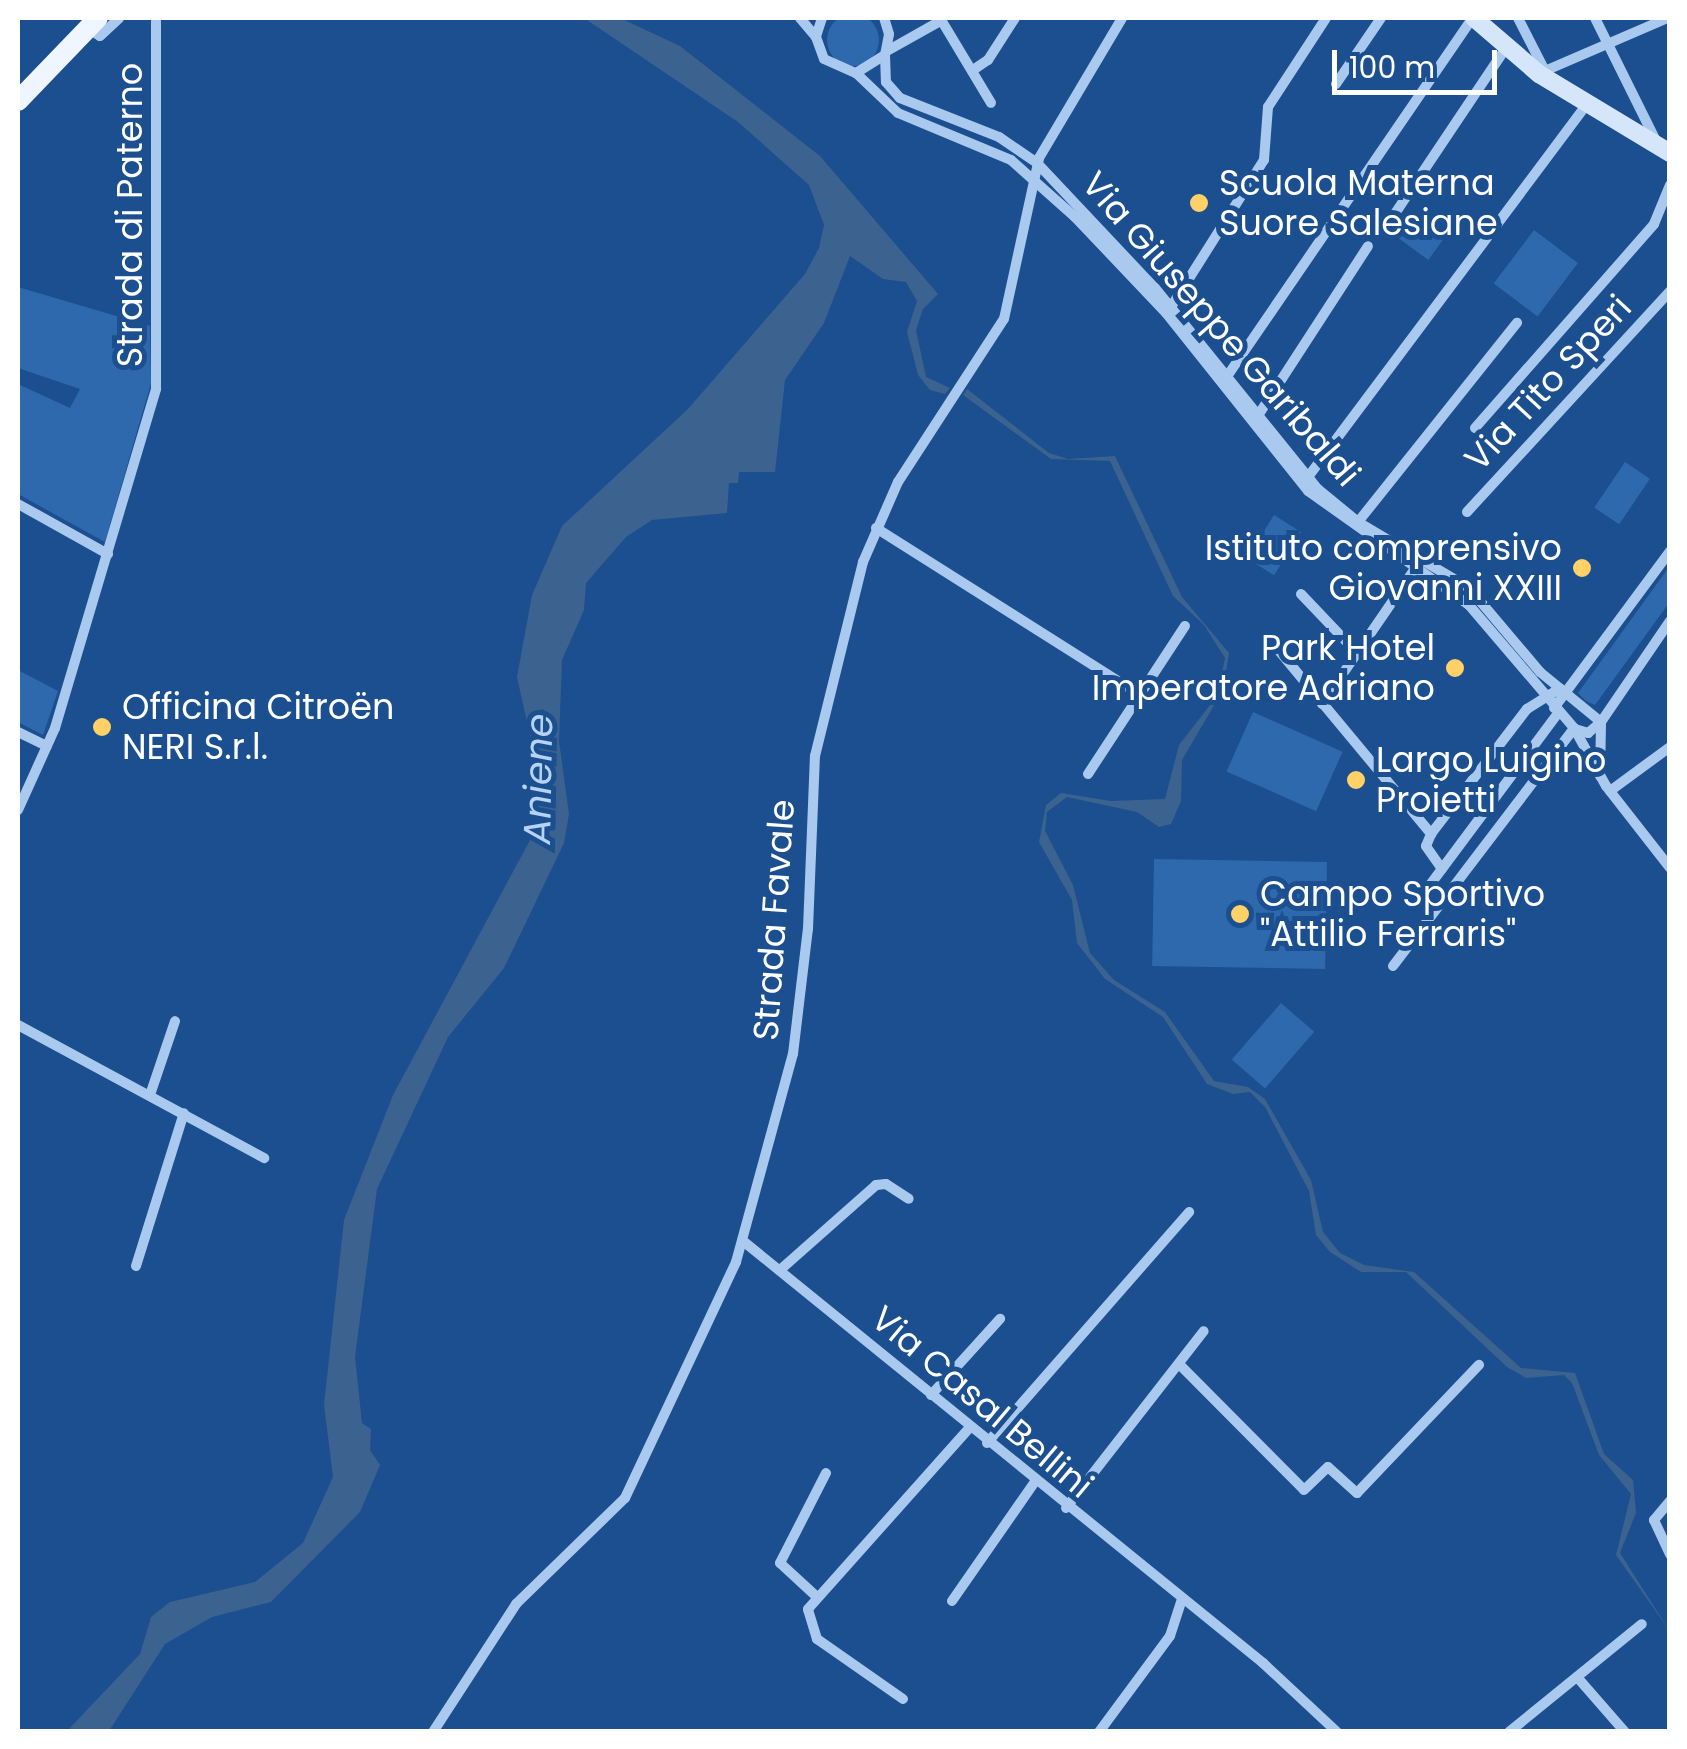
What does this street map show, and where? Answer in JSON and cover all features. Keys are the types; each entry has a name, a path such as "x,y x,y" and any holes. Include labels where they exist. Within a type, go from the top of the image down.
{"main road":[{"path":"1474,18 1506,48 1587,104 1664,149"},
{"path":"18,102 93,23"}],"street":[{"name":"Strada di Paterno","path":"93,23 100,36 120,18"},
{"name":"Strada di Paterno","path":"18,810 47,746 156,389 156,18"},
{"name":"Via Giuseppe Garibaldi","path":"800,18 816,37 832,68 856,74 898,113 984,146 1033,178 1166,312 1300,482 1352,528 1464,601 1574,728 1610,792 1670,868"},
{"path":"816,37 822,18"},
{"path":"973,70 988,60 1016,18"},
{"name":"Strada Favale","path":"433,1732 522,1597 628,1493 744,1241 798,1027 823,706 876,528 904,471 1006,314 1037,163 1122,18"},
{"path":"1171,307 1264,160 1268,107 1326,18"},
{"path":"1336,84 1381,18"},
{"path":"1228,375 1474,18"},
{"path":"1518,18 1542,72 1668,18"},
{"path":"1595,18 1664,149"},
{"path":"856,74 906,35 941,19 991,103"},
{"path":"886,21 906,35"},
{"path":"886,21 886,53"},
{"path":"1390,221 1506,48"},
{"name":"Via Giuseppe Garibaldi","path":"886,53 886,82 900,98 999,137 1037,163 1171,307 1308,477 1358,522 1469,588 1548,679 1601,722"},
{"path":"1308,477 1587,104"},
{"path":"1475,428 1656,222 1670,185"},
{"path":"1258,414 1368,246"},
{"name":"Via Tito Speri","path":"1467,512 1670,291"},
{"path":"1358,522 1517,323"},
{"path":"18,504 108,554"},
{"path":"876,528 1140,695"},
{"path":"1418,902 1556,710 1563,691 1670,551"},
{"path":"1322,704 1416,567"},
{"path":"1301,594 1359,655"},
{"path":"1392,966 1574,728 1588,733 1601,722 1670,621"},
{"path":"1088,774 1185,626"},
{"path":"1266,635 1432,834"},
{"path":"1442,870 1426,846 1432,834 1524,713 1543,696 1563,691"},
{"path":"1600,777 1601,722"},
{"path":"18,732 47,746"},
{"path":"1610,792 1670,747"},
{"path":"150,1095 176,1022"},
{"path":"18,1025 264,1158"},
{"path":"136,1266 184,1113"},
{"path":"780,1270 876,1186 886,1184 909,1199"},
{"path":"987,1442 1190,1212"},
{"name":"Via Casal Bellini","path":"744,1241 1184,1601 1337,1732"},
{"path":"930,1395 1000,1319"},
{"path":"1066,1508 1204,1330"},
{"path":"1179,1364 1304,1490 1328,1467 1357,1493 1479,1365"},
{"path":"903,1699 814,1636 807,1612 970,1427"},
{"path":"817,1597 780,1562 826,1474"},
{"path":"952,1600 1034,1482"},
{"path":"1670,1500 1655,1518 1670,1554"},
{"path":"1099,1732 1170,1636 1184,1601"},
{"path":"1509,1732 1642,1624"},
{"path":"1577,1677 1625,1732"}],"shaded area":[{"path":"853,14 872,21 879,40 872,59 853,66 834,59 827,40 834,21"},
{"path":"1411,214 1444,238 1428,260 1395,236"},
{"path":"1534,230 1578,263 1538,317 1494,284"},
{"path":"18,287 150,326 151,383 105,542 18,494 18,384 70,408 80,389 18,368"},
{"path":"1625,462 1650,479 1619,524 1594,508"},
{"path":"1274,515 1301,532 1274,575 1247,558"},
{"path":"1669,567 1669,603 1595,705 1586,701 1578,693"},
{"path":"18,670 58,691 43,735 18,722"},
{"path":"1253,712 1343,752 1316,811 1227,771"},
{"name":"Campo Sportivo \"Attilio Ferraris\"","path":"1154,859 1327,862 1325,969 1152,966"},
{"path":"1281,1003 1314,1032 1265,1088 1232,1060"}],"water":[{"name":"Aniene","path":"584,18 620,18 680,46 820,156 938,294 923,309 916,330 926,377 950,388 945,394 930,390 918,375 907,332 917,301 906,282 883,279 850,256 824,323 785,380 775,472 739,472 738,483 729,483 727,513 652,520 626,537 586,583 584,610 562,660 559,741 569,814 564,843 504,968 448,1037 377,1189 355,1357 362,1423 371,1429 370,1450 380,1465 360,1512 271,1602 212,1617 165,1644 109,1731 67,1731 140,1654 151,1617 170,1602 255,1582 303,1543 333,1477 324,1405 344,1220 393,1095 536,829 530,736 517,677 532,595 562,526 688,409 805,274 819,248 824,225 809,185 738,122"},
{"path":"967,389 1049,453 1068,459 1115,456 1182,597 1229,653 1223,690 1182,760 1181,801 1171,824 1159,827 1137,812 1067,797 1047,812 1045,831 1073,885 1090,953 1114,980 1165,1012 1214,1081 1248,1087 1265,1099 1311,1180 1323,1232 1340,1253 1364,1265 1414,1272 1521,1368 1575,1373 1604,1454 1633,1480 1636,1513 1620,1553 1669,1630 1616,1555 1631,1494 1599,1455 1572,1383 1564,1375 1526,1378 1507,1367 1406,1272 1361,1272 1330,1252 1316,1235 1309,1191 1265,1107 1250,1092 1233,1094 1207,1084 1163,1017 1105,979 1077,943 1072,900 1039,842 1046,805 1061,793 1111,801 1165,799 1179,745 1217,696 1225,658 1204,625 1173,596 1110,461 1051,459 963,395"}],"place":[{"name":"Scuola Materna Suore Salesiane","path":"1199,203"},
{"name":"Istituto comprensivo Giovanni XXIII","path":"1582,568"},
{"name":"Park Hotel Imperatore Adriano","path":"1455,668"},
{"name":"Officina Citroën NERI S.r.l.","path":"102,727"},
{"name":"Largo Luigino Proietti","path":"1356,780"},
{"name":"Campo Sportivo \"Attilio Ferraris\"","path":"1240,914"}]}
